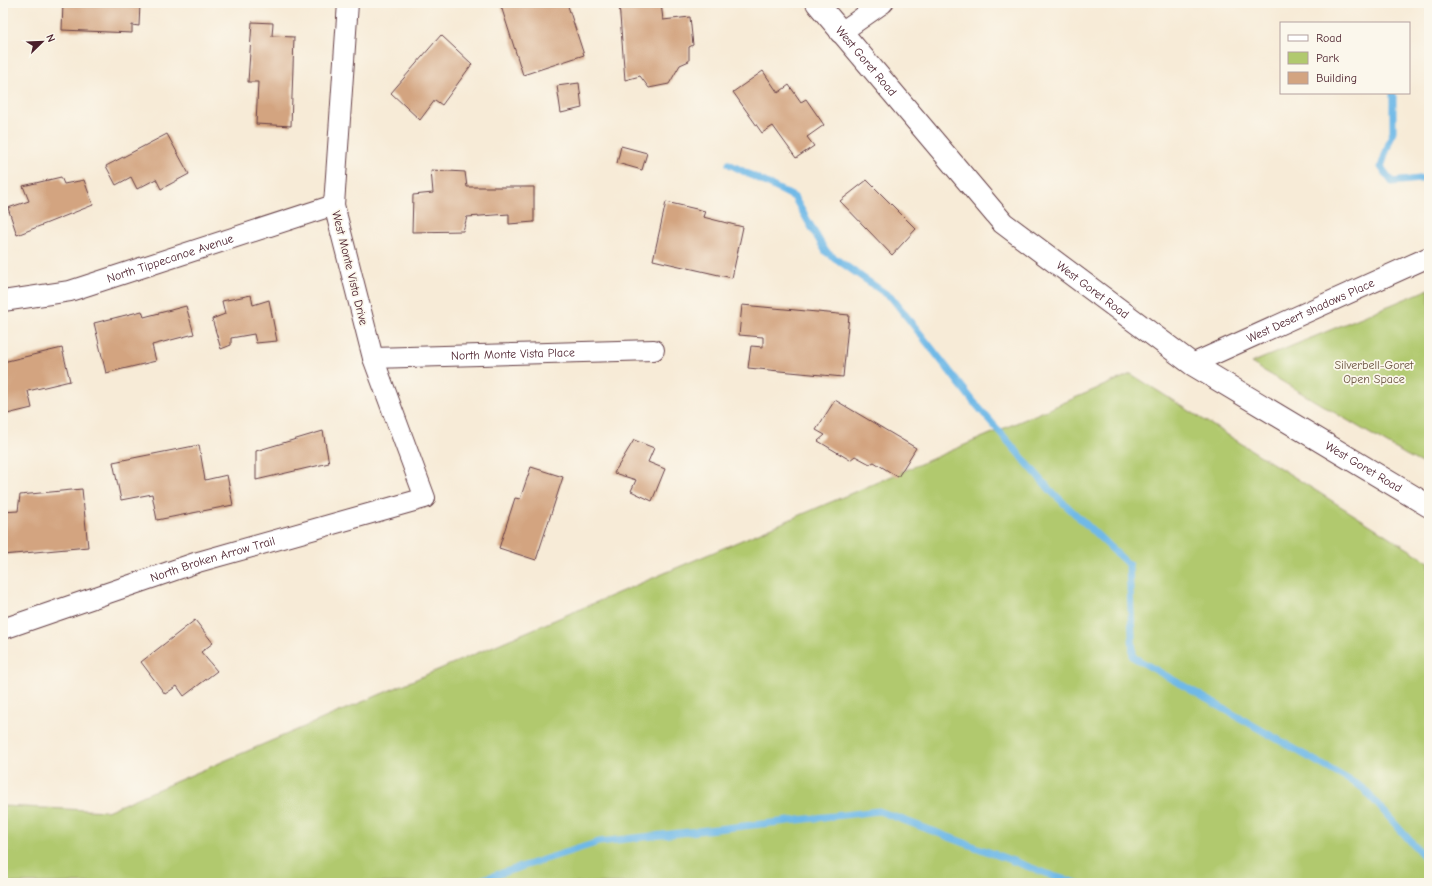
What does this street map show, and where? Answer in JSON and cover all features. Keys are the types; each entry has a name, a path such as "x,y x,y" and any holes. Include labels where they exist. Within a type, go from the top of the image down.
{"street":[{"name":"West Monte Vista Drive","path":"348,3 334,205 373,358 425,498"},
{"name":"West Goret Road","path":"817,3 840,33 1003,223 1192,364 1429,506"},
{"path":"840,33 883,3"},
{"name":"North Tippecanoe Avenue","path":"3,301 70,291 334,205"},
{"name":"West Desert shadows Place","path":"1192,364 1429,258"},
{"name":"North Monte Vista Place","path":"373,358 654,350"},
{"name":"North Broken Arrow Trail","path":"3,629 198,562 425,498"}],"green space":[{"name":"Silverbell-Goret Open Space","path":"1429,289 1429,467 1406,455 1251,363"},
{"path":"1131,374 1429,562 1429,883 3,883 3,806 107,811"}],"building":[{"path":"63,3 140,3 139,26 132,25 132,33 62,30"},
{"path":"500,3 531,3 532,6 540,3 567,3 584,55 523,75"},
{"path":"619,3 661,3 663,20 690,17 693,45 689,47 689,61 680,65 669,84 649,88 640,76 625,80"},
{"path":"252,22 273,23 272,36 294,37 291,126 256,124 258,82 248,82"},
{"path":"441,35 472,64 442,105 435,100 420,120 391,93"},
{"path":"763,71 778,93 789,85 801,102 806,99 824,125 807,137 814,146 796,158 773,126 762,133 733,92"},
{"path":"579,83 582,108 561,113 557,86"},
{"path":"167,134 189,174 161,189 156,179 137,189 131,177 116,185 106,166"},
{"path":"621,146 647,153 642,170 617,163"},
{"path":"431,170 465,172 467,187 534,187 534,222 509,224 509,214 467,217 463,231 412,232 413,195 433,193"},
{"path":"61,177 64,184 84,180 93,205 17,235 8,208 29,201 23,186"},
{"path":"867,180 916,229 892,255 840,201"},
{"path":"666,202 705,211 703,217 743,227 732,278 653,260"},
{"path":"251,295 253,305 269,300 277,341 256,343 254,334 231,338 231,345 221,349 212,319 225,314 222,301"},
{"path":"742,305 849,315 843,377 748,368 751,346 763,347 763,337 739,335"},
{"path":"186,306 194,334 152,345 156,361 106,373 94,323 142,311 144,317"},
{"path":"62,348 70,381 28,391 32,408 3,415 3,362"},
{"path":"835,400 916,448 898,477 874,462 870,464 855,456 850,460 818,441 825,435 816,430"},
{"path":"323,431 329,463 256,480 256,451"},
{"path":"634,440 654,448 648,462 665,469 652,501 631,491 636,480 614,473"},
{"path":"199,445 205,480 227,475 233,505 157,520 152,494 121,500 113,462"},
{"path":"531,467 563,477 536,560 499,548 515,498 520,499"},
{"path":"82,489 88,547 3,555 3,512 18,511 20,495"},
{"path":"195,620 213,643 201,652 217,671 184,696 177,686 165,694 141,662"}],"waterway":[{"path":"1393,94 1393,131 1381,167 1392,182 1429,178"},
{"path":"729,164 794,197 826,252 892,298 973,401 1051,491 1129,565 1133,657 1363,788 1429,862"},
{"path":"471,883 599,842 879,811 1053,876 1077,883"}]}
